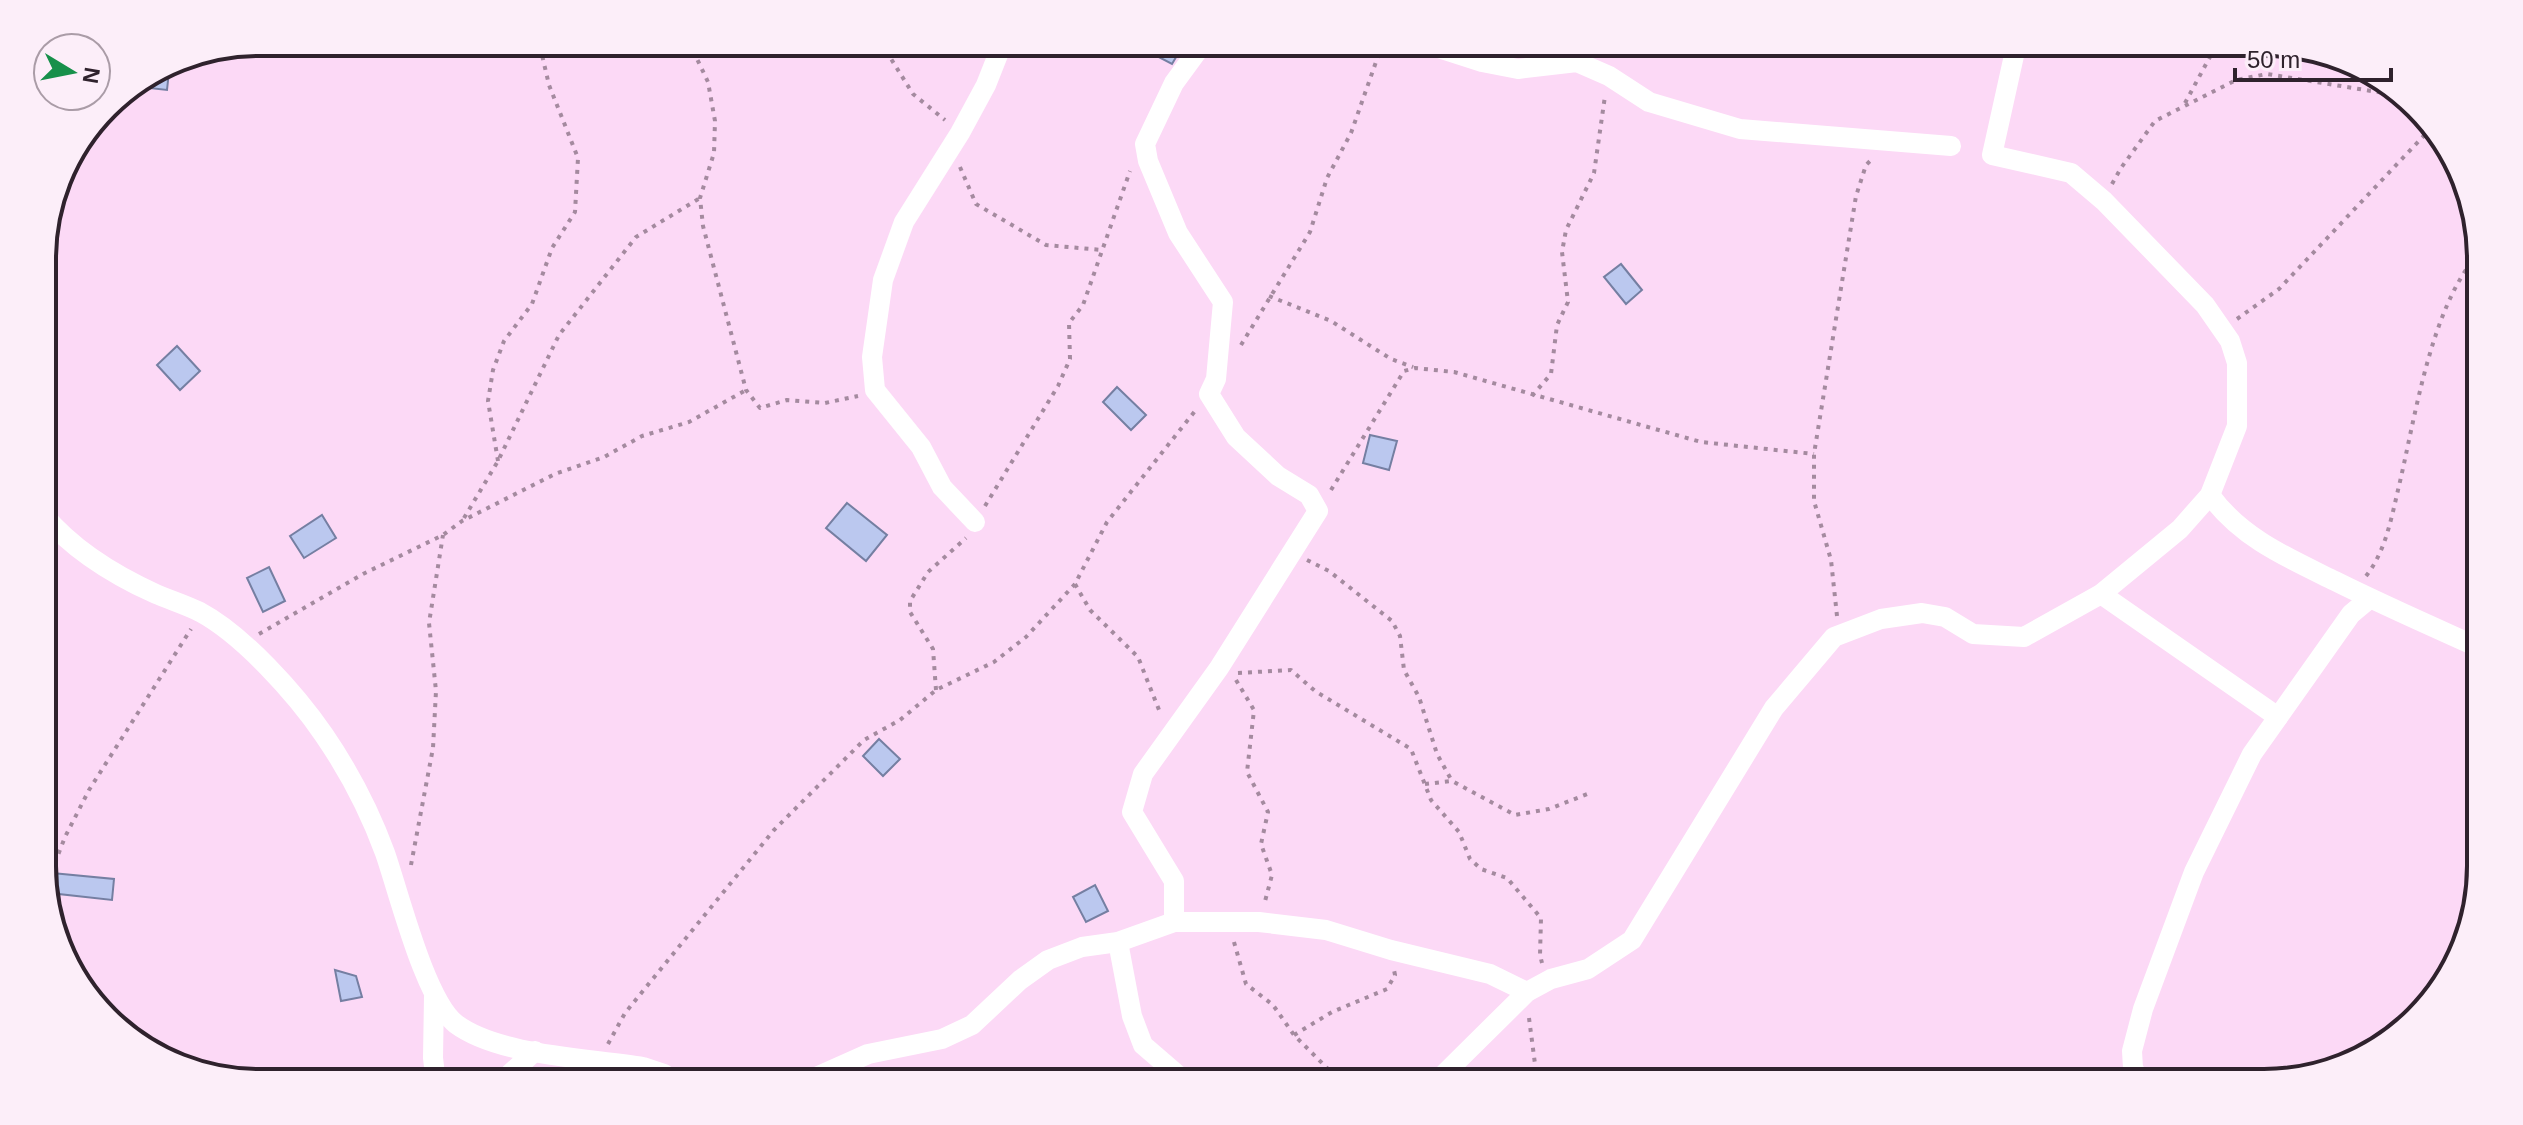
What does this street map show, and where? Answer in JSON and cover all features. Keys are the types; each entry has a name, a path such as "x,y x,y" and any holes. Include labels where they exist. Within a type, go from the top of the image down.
{"street":[{"path":"975,522 942,487 921,447 875,390 872,357 883,280 904,222 986,85 997,56"},
{"path":"1174,922 1174,881 1132,812 1143,774 1169,740 1318,511 1309,495 1278,476 1236,437 1209,394 1216,379 1223,302 1178,233 1148,161 1145,144 1174,83 1194,56"},
{"path":"1465,56 1518,69 1577,62 1609,76 1649,102 1740,129 1951,146"},
{"path":"1449,1069 1527,992 1551,979 1588,969 1632,940 1774,708 1834,637 1881,619 1922,613 1945,617 1973,634 2024,637 2101,594 2180,529 2210,495 2237,426 2237,363 2230,341 2205,305 2104,201 2071,173 1992,155 2014,56"},
{"path":"2210,495 2225,516 2270,549 2467,642"},
{"path":"56,526 77,546 121,577 201,613 243,643 324,734 362,802 384,850 434,997 453,1021 470,1033 495,1043 649,1069"},
{"path":"2101,594 2278,717"},
{"path":"2134,1069 2132,1051 2143,1009 2194,872 2252,754 2362,595"},
{"path":"834,1069 868,1054 942,1039 972,1025 1020,980 1048,960 1082,947 1118,942 1174,922 1259,922 1326,930 1391,950 1490,974 1527,992"},
{"path":"1118,942 1132,1016 1143,1045 1171,1069"},
{"path":"434,997 434,1069"},
{"path":"515,1069 535,1051"}],"path":[{"path":"498,461 488,401 493,370 504,341 532,304 552,248 575,212 578,158 549,85 542,56"},
{"path":"696,56 708,82 715,121 714,153 700,198 703,226 746,390 760,408 787,400 825,403 875,390"},
{"path":"889,56 913,94 955,140 976,204 1046,245 1102,250"},
{"path":"1236,353 1310,232 1327,178 1351,133 1378,56"},
{"path":"2184,105 2210,56"},
{"path":"2104,201 2121,168 2155,121 2236,80 2267,74 2380,92"},
{"path":"1532,396 1551,374 1557,325 1568,302 1562,252 1566,230 1594,173 1609,76"},
{"path":"2221,330 2279,289 2424,134"},
{"path":"1834,637 1838,610 1831,560 1814,501 1814,454 1856,196 1866,165 1895,140"},
{"path":"936,690 933,649 910,612 910,601 928,572 963,543 1058,386 1070,359 1069,323 1083,305 1129,174 1145,144"},
{"path":"462,521 498,461 559,335 636,237 700,198"},
{"path":"2362,595 2389,528 2437,332 2452,293 2467,271"},
{"path":"1269,296 1331,321 1391,359 1415,368 1454,372 1701,442 1814,454"},
{"path":"1318,511 1404,371 1415,368"},
{"path":"243,643 363,574 555,474 604,457 642,436 689,422 746,390"},
{"path":"599,1060 625,1013 774,830 864,740 900,720 936,690 994,662 1026,637 1075,584 1107,522 1209,394"},
{"path":"399,899 412,862 433,748 436,691 429,623 443,535"},
{"path":"1293,553 1329,571 1392,621 1400,636 1404,670 1419,697 1437,754 1452,781 1515,815 1549,809 1590,793"},
{"path":"1075,584 1090,610 1138,657 1169,740"},
{"path":"56,860 89,790 201,613"},
{"path":"1259,922 1272,875 1261,844 1268,812 1247,772 1254,710 1233,673 1291,670 1315,691 1411,749 1431,800 1459,832 1470,859 1481,869 1507,878 1541,918 1540,955 1551,979"},
{"path":"1425,784 1452,781"},
{"path":"1228,921 1246,984 1273,1005 1294,1035 1328,1069"},
{"path":"1294,1035 1332,1012 1387,989 1395,975 1391,950"},
{"path":"1527,992 1534,1069"}],"building":[{"path":"1157,56 1177,56 1172,64"},
{"path":"168,77 167,90 150,88"},
{"path":"1621,264 1642,290 1626,304 1604,277"},
{"path":"177,346 200,371 180,390 157,365"},
{"path":"1117,387 1146,415 1131,430 1103,402"},
{"path":"1370,435 1397,441 1389,470 1363,463"},
{"path":"847,503 887,535 866,561 826,528"},
{"path":"322,515 336,538 304,558 290,536"},
{"path":"269,567 285,601 263,612 247,578"},
{"path":"879,739 900,759 883,776 863,756"},
{"path":"57,873 114,879 112,900 58,894"},
{"path":"1095,885 1108,911 1086,922 1073,897"},
{"path":"335,970 356,976 362,997 341,1001"}]}
